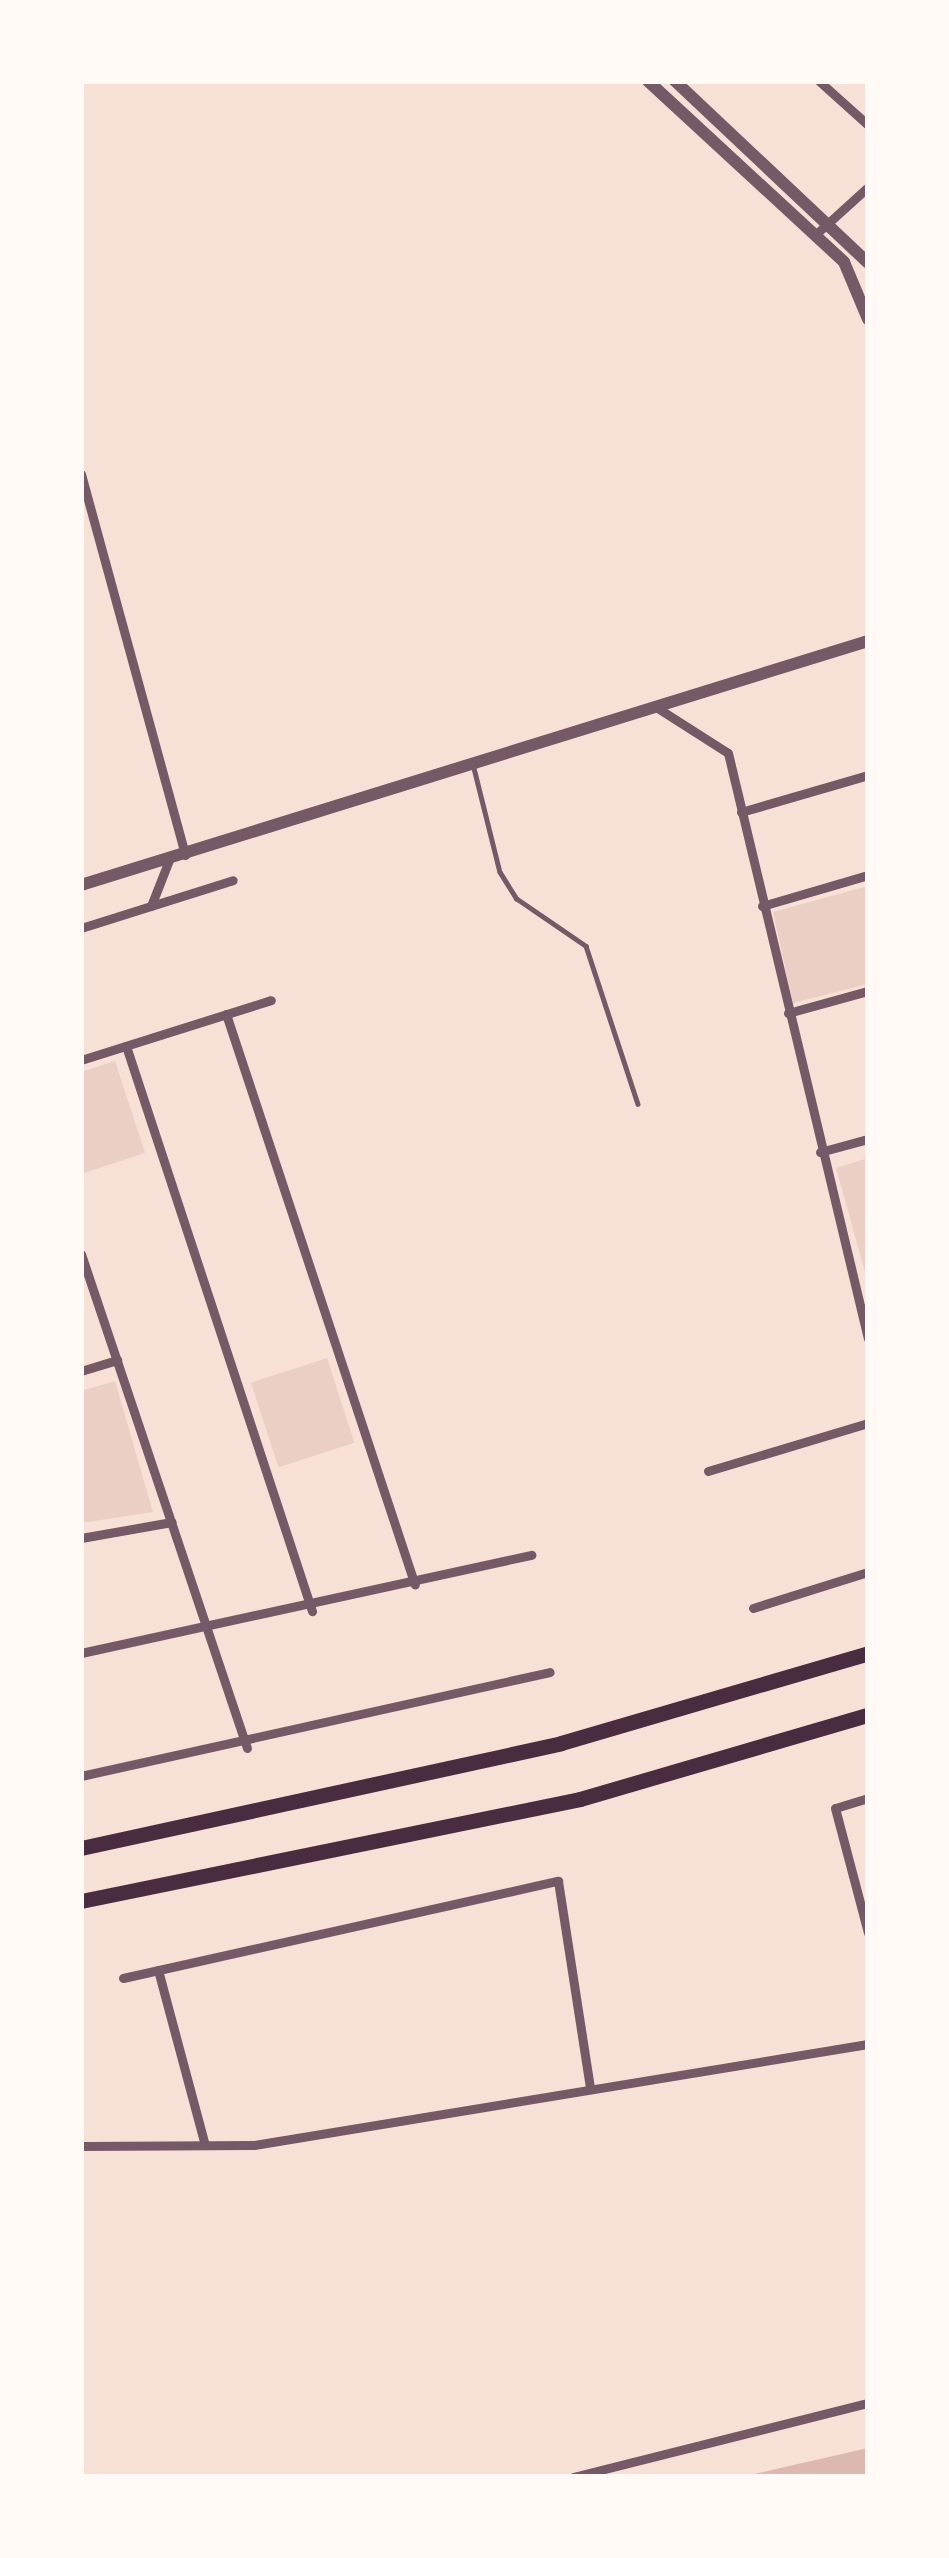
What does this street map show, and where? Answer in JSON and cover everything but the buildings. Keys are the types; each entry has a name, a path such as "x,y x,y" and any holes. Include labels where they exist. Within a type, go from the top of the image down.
{"highway":[{"path":"81,1848 561,1743 868,1653"},
{"path":"81,1900 580,1799 868,1715"}],"street":[{"path":"648,81 844,262 868,319"},
{"path":"675,81 868,263"},
{"path":"819,81 868,125"},
{"path":"815,235 868,187"},
{"path":"81,474 185,855"},
{"path":"81,885 868,641"},
{"path":"656,707 728,753 820,1152 862,1293 868,1339"},
{"path":"741,812 868,776"},
{"path":"151,907 169,860"},
{"path":"762,906 868,875"},
{"path":"81,928 233,880"},
{"path":"788,1013 868,991"},
{"path":"81,1060 271,1000"},
{"path":"226,1014 415,1585"},
{"path":"126,1046 312,1610"},
{"path":"820,1152 868,1139"},
{"path":"81,1254 247,1748"},
{"path":"81,1371 117,1360"},
{"path":"708,1471 868,1423"},
{"path":"81,1538 172,1522"},
{"path":"81,1653 312,1610 531,1556"},
{"path":"753,1608 868,1572"},
{"path":"81,1776 247,1748 550,1672"},
{"path":"868,1798 836,1808 868,1933"},
{"path":"122,1978 558,1881 590,2088"},
{"path":"158,1970 204,2142"},
{"path":"81,2146 204,2142 254,2146 868,2044"},
{"path":"573,2477 868,2403"}],"lane":[{"path":"473,764 500,872 516,898 586,946 638,1104"}],"shaded area":[{"path":"868,886 868,984 793,1003 773,912"},
{"path":"115,1061 145,1153 81,1174 81,1072"},
{"path":"868,1158 868,1279 867,1279 836,1168"},
{"path":"327,1358 355,1443 278,1467 251,1383"},
{"path":"115,1381 153,1512 81,1523 81,1391"},
{"path":"868,2448 868,2477 741,2477"}]}
